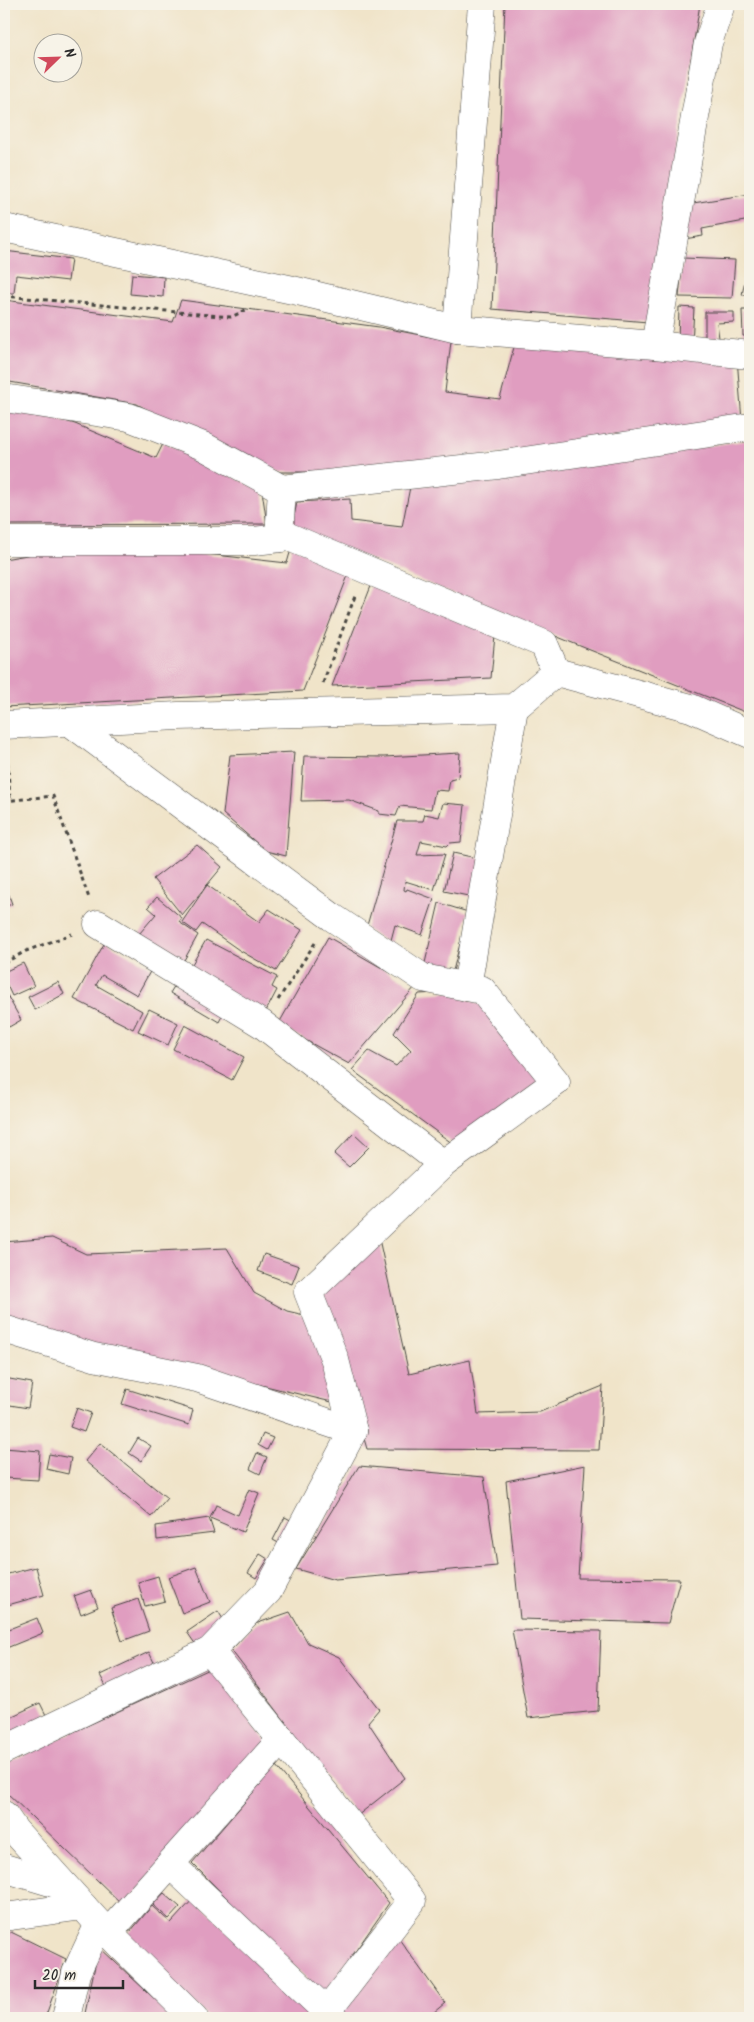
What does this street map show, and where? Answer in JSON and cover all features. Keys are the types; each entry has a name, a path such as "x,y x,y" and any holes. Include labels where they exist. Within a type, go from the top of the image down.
{"street":[{"path":"456,329 482,4"},
{"path":"655,345 708,43 720,4"},
{"path":"4,228 293,290 456,329 655,345 750,355"},
{"path":"4,398 129,417 203,446 282,489 498,465 750,427"},
{"path":"279,538 282,489"},
{"path":"4,541 254,541 289,537 544,644 556,672"},
{"path":"5,725 178,716 514,708 556,672"},
{"path":"556,672 691,708 750,734"},
{"path":"467,986 514,708"},
{"path":"4,1750 210,1652 268,1591 353,1431 335,1360 308,1292 443,1164 556,1082 482,990 423,978 332,917 70,722"},
{"path":"98,924 262,1024 443,1164"},
{"path":"4,1329 94,1357 197,1378 353,1431"},
{"path":"170,1864 324,2015 412,1901 210,1652"},
{"path":"66,2018 76,1973 96,1921 170,1864 281,1740"},
{"path":"4,1815 14,1831 96,1921 194,2018"},
{"path":"4,1868 64,1886"},
{"path":"4,1917 96,1921"}],"path":[{"path":"4,296 232,317 249,309"},
{"path":"312,712 365,569"},
{"path":"5,725 10,800"},
{"path":"4,801 53,796 98,924 26,951 4,963"},
{"path":"262,1024 332,917"}],"building":[{"path":"505,4 700,4 648,322 492,309"},
{"path":"750,194 750,220 702,229 703,236 684,239 687,204"},
{"path":"4,251 71,259 68,281 16,275 14,293 4,293"},
{"path":"683,258 735,260 732,298 679,297"},
{"path":"747,270 750,271 750,296 742,295"},
{"path":"132,274 164,277 163,297 130,294"},
{"path":"4,300 173,322 181,300 379,327 451,341 445,392 500,399 517,336 737,358 742,421 354,472 280,472 179,427 137,404 4,381"},
{"path":"679,307 694,308 692,344 678,343"},
{"path":"742,310 750,310 750,336 743,336"},
{"path":"705,312 734,312 734,322 717,323 719,338 705,338"},
{"path":"4,403 75,424 156,458 164,442 262,491 267,524 4,525"},
{"path":"750,440 750,714 292,527 297,502 350,499 351,521 402,527 410,487"},
{"path":"125,545 287,563 292,546 349,573 303,691 4,707 4,559 33,554"},
{"path":"373,581 495,635 491,678 332,686"},
{"path":"294,752 286,856 266,851 223,814 230,755"},
{"path":"460,753 458,778 450,780 448,791 435,790 431,809 400,806 396,816 379,814 379,811 349,800 301,801 304,756 384,757"},
{"path":"443,803 465,805 461,842 450,843 447,846 421,841 417,855 445,854 434,890 405,881 404,890 406,891 407,889 434,899 422,935 395,925 390,944 366,929 397,821 423,821 425,814 439,817"},
{"path":"197,845 222,867 182,915 153,879"},
{"path":"453,853 481,859 473,897 444,891"},
{"path":"4,881 12,904 4,907"},
{"path":"207,885 259,922 269,909 302,930 276,971 239,950 202,924 196,932 182,922"},
{"path":"157,897 182,918 179,922 198,935 183,962 134,940 156,914 148,907"},
{"path":"439,903 468,912 452,975 425,963"},
{"path":"328,937 415,987 349,1064 278,1025"},
{"path":"206,940 277,977 272,987 277,990 264,1015 188,971"},
{"path":"105,942 152,968 137,995 102,975 96,985 142,1011 133,1029 74,999"},
{"path":"23,963 34,986 12,996 4,979 4,972"},
{"path":"178,980 226,1008 219,1022 170,993"},
{"path":"58,982 64,994 35,1010 28,997"},
{"path":"452,992 491,1009 540,1081 460,1149 352,1070 369,1051 396,1066 411,1050 394,1033 419,994"},
{"path":"7,995 21,1020 9,1027 4,1019 4,996"},
{"path":"149,1009 178,1023 168,1045 138,1031"},
{"path":"185,1025 244,1057 232,1080 173,1049"},
{"path":"354,1133 369,1147 349,1167 334,1154"},
{"path":"52,1238 86,1254 227,1248 254,1293 287,1311 313,1317 336,1403 4,1323 4,1242"},
{"path":"379,1239 409,1374 470,1360 478,1414 540,1412 603,1386 599,1450 367,1449 323,1295"},
{"path":"264,1254 299,1266 292,1284 258,1271"},
{"path":"4,1378 32,1383 28,1408 4,1404"},
{"path":"127,1389 193,1410 189,1425 122,1404"},
{"path":"77,1408 91,1413 84,1432 70,1427"},
{"path":"263,1434 273,1438 267,1450 258,1445"},
{"path":"138,1438 151,1446 141,1461 129,1453"},
{"path":"100,1443 167,1498 151,1517 85,1461"},
{"path":"4,1448 40,1451 38,1480 4,1478"},
{"path":"257,1453 267,1457 260,1474 250,1469"},
{"path":"49,1454 71,1458 68,1474 46,1469"},
{"path":"585,1465 578,1578 680,1579 668,1623 520,1619 506,1481"},
{"path":"359,1466 484,1477 497,1566 335,1580 296,1569"},
{"path":"249,1489 259,1493 243,1532 210,1518 216,1505 238,1515"},
{"path":"285,1517 296,1523 284,1546 273,1540"},
{"path":"209,1518 214,1533 157,1540 156,1526"},
{"path":"260,1554 268,1559 256,1578 248,1573"},
{"path":"36,1567 44,1595 4,1606 4,1575"},
{"path":"196,1567 210,1602 182,1613 168,1577"},
{"path":"158,1576 165,1601 145,1606 138,1582"},
{"path":"91,1590 98,1607 81,1614 74,1596"},
{"path":"138,1599 149,1631 122,1641 111,1608"},
{"path":"218,1611 226,1624 196,1645 187,1632"},
{"path":"290,1612 308,1643 339,1657 379,1709 368,1722 405,1778 357,1816 231,1650 255,1624"},
{"path":"37,1618 43,1633 4,1649 4,1631"},
{"path":"512,1630 601,1631 598,1711 528,1718"},
{"path":"149,1652 159,1673 111,1696 100,1675"},
{"path":"212,1668 267,1743 124,1906 4,1790 4,1764"},
{"path":"40,1703 48,1719 4,1740 4,1720"},
{"path":"276,1766 389,1903 324,1996 192,1863"},
{"path":"164,1893 180,1907 169,1919 153,1905"},
{"path":"194,1898 316,2018 210,2018 124,1939 152,1906 171,1923"},
{"path":"11,1932 66,1959 45,2018 4,2018 4,1937"},
{"path":"399,1939 445,2003 427,2018 337,2018"},
{"path":"99,1947 175,2018 84,2018"}]}
